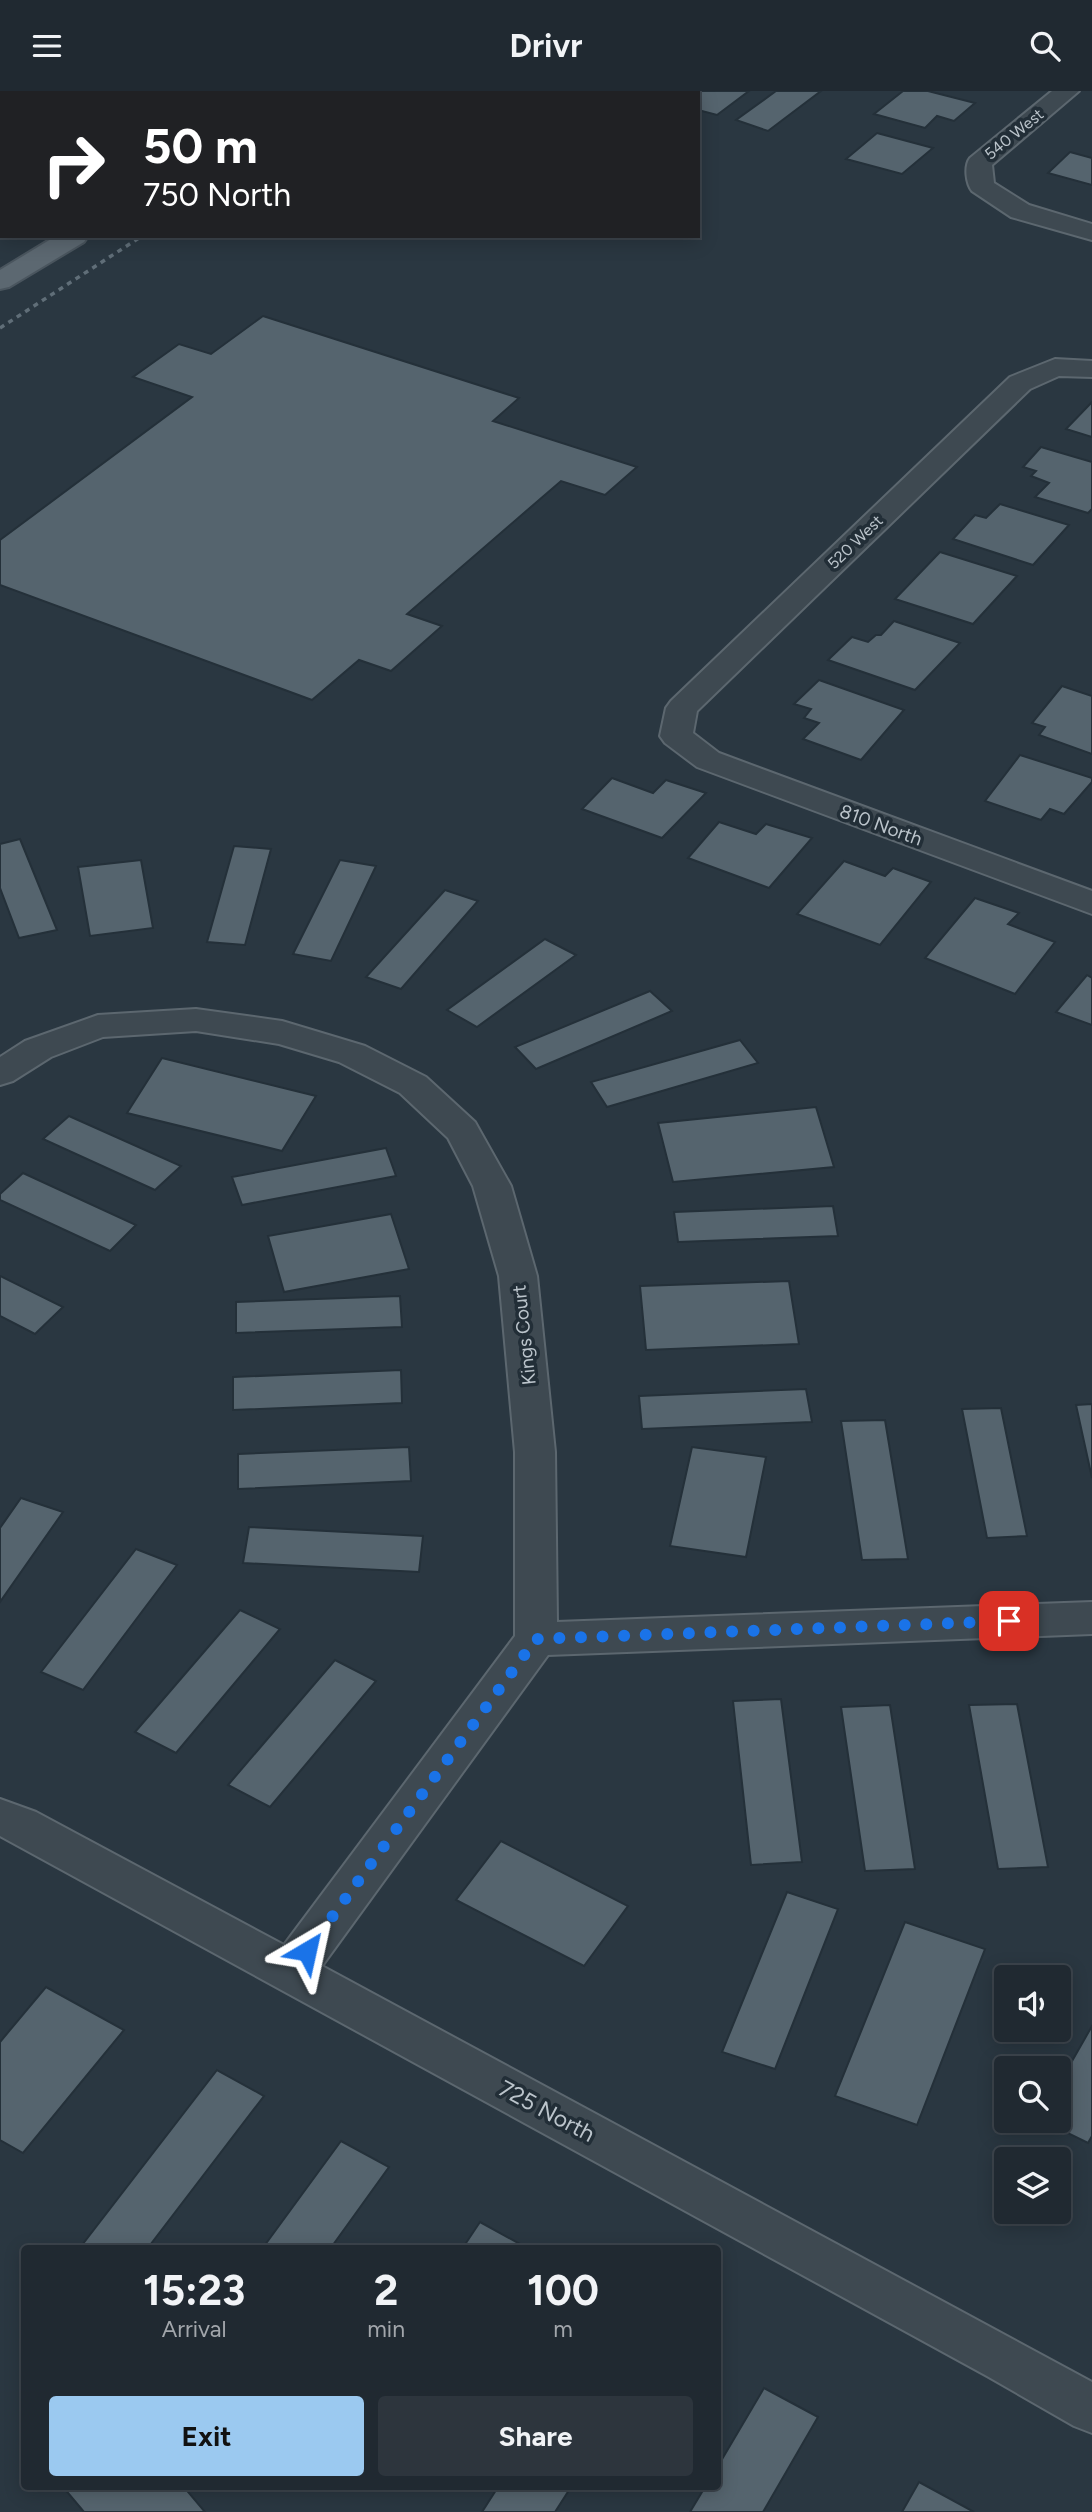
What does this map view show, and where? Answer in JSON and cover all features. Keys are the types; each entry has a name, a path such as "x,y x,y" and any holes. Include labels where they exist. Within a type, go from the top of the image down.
{"main road":[{"path":"0,281 72,238"}],"street":[{"name":"540 West","path":"1067,91 979,163 981,186 1020,211 1092,232"},
{"name":"520 West","path":"676,736 682,708 1020,383 1055,366 1092,369"},
{"name":"810 North","path":"676,736 708,760 1091,901"},
{"name":"Kings Court","path":"0,1073 38,1049 98,1026 196,1020 282,1033 352,1054 414,1085 462,1131 492,1186 518,1276 535,1452 536,1639"},
{"path":"290,1973 536,1639 1092,1618"},
{"name":"725 North","path":"0,1817 20,1825 1092,2409"}],"building":[{"path":"700,91 749,91 717,115 700,111"},
{"path":"776,91 821,91 768,131 736,120"},
{"path":"903,91 928,91 975,103 954,121 937,116 925,128 874,114"},
{"path":"877,133 933,148 902,174 846,159"},
{"path":"1070,152 1092,158 1092,185 1048,173"},
{"path":"263,316 519,398 493,421 637,467 605,495 561,481 407,614 442,626 391,671 359,660 312,700 0,585 0,540 192,397 133,377 179,344 211,354"},
{"path":"1092,402 1092,437 1066,429"},
{"path":"1041,447 1092,462 1092,509 1088,513 1035,497 1049,483 1031,476 1036,471 1023,467"},
{"path":"1000,504 1069,525 1033,565 953,539 975,515 986,518"},
{"path":"940,552 1017,576 973,624 895,599"},
{"path":"894,621 960,643 915,690 828,660 852,637 868,642 876,635 881,635"},
{"path":"819,680 904,710 861,760 803,739 819,723 804,718 811,709 794,704"},
{"path":"1062,686 1092,696 1092,754 1039,735 1045,727 1032,723"},
{"path":"1020,755 1092,778 1092,782 1064,814 1050,809 1041,820 985,801"},
{"path":"612,778 653,793 666,780 706,793 662,838 582,809"},
{"path":"719,822 756,834 766,824 812,838 769,888 688,858"},
{"path":"20,839 57,930 19,938 0,888 0,844"},
{"path":"234,846 271,849 245,945 207,942"},
{"path":"141,860 153,928 90,936 78,867"},
{"path":"340,860 376,866 331,961 293,954"},
{"path":"844,861 885,876 893,868 931,882 880,945 797,914"},
{"path":"445,890 478,901 401,989 366,977"},
{"path":"975,898 1019,913 1008,924 1055,942 1015,994 925,958"},
{"path":"545,939 576,955 477,1027 447,1010"},
{"path":"1087,975 1092,978 1092,1025 1056,1012"},
{"path":"650,991 672,1011 536,1069 515,1047"},
{"path":"740,1040 758,1063 607,1107 591,1082"},
{"path":"162,1058 316,1096 282,1151 127,1113"},
{"path":"816,1107 834,1167 673,1182 658,1123"},
{"path":"69,1116 181,1166 155,1190 43,1139"},
{"path":"386,1148 396,1176 242,1205 232,1177"},
{"path":"23,1173 136,1225 110,1251 0,1200 0,1194"},
{"path":"833,1206 838,1236 678,1242 674,1212"},
{"path":"391,1214 409,1269 284,1292 268,1236"},
{"path":"0,1276 63,1307 35,1334 0,1316"},
{"path":"789,1281 799,1344 646,1350 640,1286"},
{"path":"400,1296 402,1327 236,1333 236,1302"},
{"path":"401,1370 402,1403 233,1410 233,1377"},
{"path":"806,1389 812,1422 642,1429 639,1396"},
{"path":"1092,1404 1092,1478 1076,1405"},
{"path":"1001,1408 1027,1536 987,1538 962,1409"},
{"path":"885,1420 908,1559 862,1560 841,1421"},
{"path":"409,1447 411,1481 238,1489 238,1454"},
{"path":"692,1447 766,1457 746,1557 670,1546"},
{"path":"21,1498 63,1512 0,1602 0,1528"},
{"path":"249,1527 423,1536 419,1572 243,1563"},
{"path":"136,1549 177,1565 83,1690 41,1672"},
{"path":"240,1610 280,1629 176,1753 135,1732"},
{"path":"335,1660 376,1681 270,1807 228,1785"},
{"path":"781,1699 802,1862 751,1865 733,1701"},
{"path":"1017,1704 1048,1867 998,1869 969,1705"},
{"path":"890,1705 915,1869 865,1871 841,1707"},
{"path":"501,1841 628,1906 584,1966 456,1900"},
{"path":"787,1892 838,1909 775,2069 722,2052"},
{"path":"905,1922 985,1949 917,2125 835,2096"},
{"path":"46,1987 124,2030 23,2153 0,2140 0,2042"},
{"path":"1092,2026 1092,2136 1088,2143 1068,2133 1071,2133 1071,2063"},
{"path":"217,2070 264,2096 150,2245 82,2245"},
{"path":"341,2141 389,2167 333,2245 265,2245"},
{"path":"480,2222 522,2245 465,2245"},
{"path":"764,2388 818,2417 763,2512 690,2512 703,2490 721,2490 721,2461"},
{"path":"919,2482 974,2512 902,2512"},
{"path":"66,2490 187,2490 205,2512 84,2512"},
{"path":"496,2490 569,2490 555,2512 482,2512"}],"railway":[{"path":"0,328 139,238"}],"route":[{"path":"307,1951 536,1639 1009,1621"}]}
